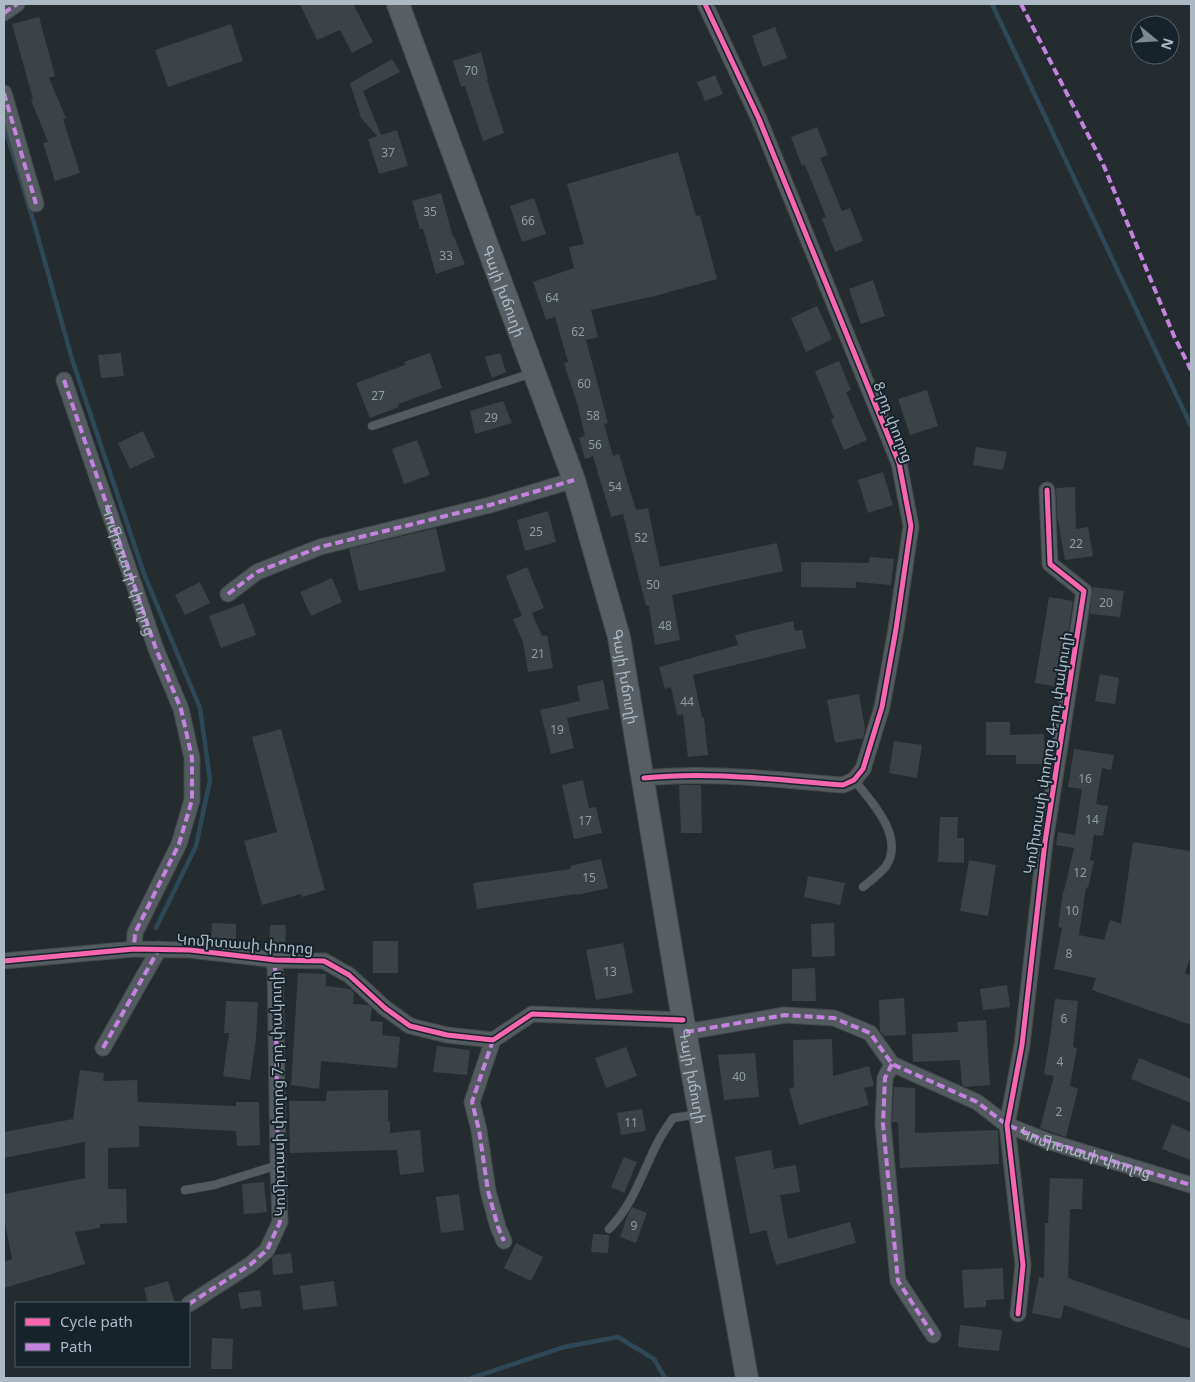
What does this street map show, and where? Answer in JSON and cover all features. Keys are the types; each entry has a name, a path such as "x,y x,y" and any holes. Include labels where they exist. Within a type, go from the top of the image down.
{"main road":[{"name":"Գայի խճուղի","path":"398,4 574,480 619,637 747,1378"}],"street":[{"path":"4,13 17,4"},
{"name":"8-րդ փողոց","path":"705,4 759,119 899,463 901,472 911,526 896,630 882,706 863,769 854,780"},
{"path":"4,93 36,204"},
{"name":"Կոմիտասի փողոց","path":"64,380 156,649 181,709 192,758 192,800 179,844 135,933 134,949 190,950 275,960 324,961 349,975 385,1008 410,1026 447,1035 493,1040"},
{"path":"228,594 257,572 320,547 490,504 574,480"},
{"name":"Կոմիտասի փողոց 4-րդ փակուղի","path":"1007,1125 1022,1045 1045,842 1084,591 1050,564 1046,490"},
{"path":"644,778 702,776 843,784 854,780"},
{"path":"4,961 134,949"},
{"path":"103,1048 159,949"},
{"name":"Կոմիտասի փողոց 7-րդ փակուղի","path":"190,1303 251,1264 267,1250 280,1222 275,960"},
{"path":"504,1241 488,1191 479,1130 472,1102 493,1040 532,1014 685,1026 785,1015 834,1018 870,1033 892,1064 885,1078 883,1124 898,1281 933,1335"},
{"name":"Կոմիտասի փողոց","path":"892,1064 977,1102 1007,1125 1047,1141 1191,1185"},
{"path":"1007,1125 1023,1265 1018,1314"}],"lane":[{"path":"372,426 534,372"},
{"path":"854,780 879,812 891,835 892,854 885,868 862,888"},
{"path":"609,1229 621,1217 637,1189 660,1138 673,1118 700,1114"},
{"path":"185,1190 214,1185 278,1165"}],"building":[{"path":"300,4 353,4 373,42 352,53 340,30 317,40"},
{"path":"39,17 55,76 49,78 66,118 63,119 80,173 55,181 43,143 48,142 31,100 33,99 12,24"},
{"path":"231,24 243,61 168,87 155,50"},
{"path":"775,27 787,58 763,67 752,36"},
{"path":"481,52 487,80 504,133 483,141 465,86 461,87 453,61"},
{"path":"392,59 400,72 363,91 381,135 397,130 408,166 379,174 368,139 377,136 361,118 350,83"},
{"path":"715,75 723,94 705,101 697,82"},
{"path":"817,127 828,155 820,158 842,211 850,208 863,241 835,252 822,219 826,217 805,165 802,166 791,137"},
{"path":"678,152 696,216 700,215 717,279 655,296 591,310 598,337 586,340 608,423 604,424 613,456 619,454 636,510 648,508 660,567 777,543 783,571 672,595 680,640 655,645 649,606 646,606 623,514 611,517 593,456 585,459 579,438 585,436 564,363 568,362 555,317 546,320 533,282 574,268 569,247 584,244 567,184"},
{"path":"441,193 453,237 465,264 436,274 423,229 420,229 412,201"},
{"path":"534,198 546,234 522,242 510,206"},
{"path":"873,280 885,316 861,324 849,289"},
{"path":"817,306 832,339 806,352 791,318"},
{"path":"121,353 124,376 101,378 98,355"},
{"path":"430,353 442,388 398,404 399,407 370,418 356,383 405,365 404,362"},
{"path":"500,353 506,372 492,378 485,357"},
{"path":"839,361 851,390 846,392 867,440 844,450 831,420 834,418 815,371"},
{"path":"927,390 938,426 910,435 898,399"},
{"path":"503,401 512,423 475,434 470,411"},
{"path":"143,431 155,457 130,469 118,443"},
{"path":"417,440 430,475 404,484 392,449"},
{"path":"976,447 1007,452 1003,470 973,465"},
{"path":"883,472 893,505 868,513 858,480"},
{"path":"1075,487 1076,529 1088,527 1093,556 1065,560 1057,515 1056,488"},
{"path":"548,511 556,542 525,551 517,520"},
{"path":"436,528 446,571 359,591 349,549"},
{"path":"870,557 894,559 891,585 856,582 856,588 801,587 801,562 869,563"},
{"path":"527,567 544,608 532,613 542,636 547,635 553,668 528,672 523,642 513,619 522,616 506,576"},
{"path":"332,578 342,602 311,616 300,592"},
{"path":"200,582 210,603 185,615 175,595"},
{"path":"1093,587 1124,591 1120,617 1090,614"},
{"path":"1049,597 1073,601 1060,687 1035,683"},
{"path":"244,603 256,635 221,648 209,616"},
{"path":"793,621 795,631 802,630 806,648 693,675 702,718 704,718 708,755 688,757 683,714 677,715 671,687 665,689 659,667 738,645 735,635"},
{"path":"1100,674 1119,678 1115,704 1095,701"},
{"path":"603,680 609,709 567,718 574,748 551,754 540,710 580,701 577,686"},
{"path":"859,694 865,729 863,738 835,743 827,700"},
{"path":"986,722 1010,722 1010,735 1044,734 1045,764 1016,764 1016,755 986,755"},
{"path":"281,729 325,890 302,897 301,894 262,905 244,841 277,832 252,737"},
{"path":"894,741 922,745 917,778 889,773"},
{"path":"1074,749 1114,755 1111,770 1102,768 1096,804 1108,806 1103,836 1094,835 1090,860 1094,861 1088,888 1086,887 1079,935 1104,940 1110,920 1121,924 1133,842 1191,851 1191,955 1185,973 1191,976 1191,1025 1092,990 1096,978 1054,969 1062,928 1058,927 1063,891 1074,848 1056,845 1058,832 1075,835 1082,789 1068,787"},
{"path":"583,780 589,808 596,807 602,833 574,839 562,785"},
{"path":"679,785 701,785 702,833 681,833"},
{"path":"940,817 958,817 957,838 964,838 964,863 938,862"},
{"path":"601,859 608,888 577,895 477,909 473,883 571,869 570,866"},
{"path":"969,860 996,865 988,916 960,911"},
{"path":"808,876 845,883 840,905 804,897"},
{"path":"212,923 236,924 236,941 211,940"},
{"path":"834,923 835,956 812,957 811,924"},
{"path":"270,925 286,925 285,947 269,946"},
{"path":"373,941 398,941 398,973 373,973"},
{"path":"623,943 633,993 596,1000 586,950"},
{"path":"815,968 816,1001 792,1001 792,969"},
{"path":"298,973 326,974 326,986 350,989 354,993 353,1004 368,1005 372,1008 370,1021 383,1022 382,1035 400,1037 397,1068 321,1061 319,1089 291,1085"},
{"path":"1007,985 1010,1007 983,1010 980,989"},
{"path":"904,998 906,1035 884,1036 880,1031 879,1000"},
{"path":"1055,999 1078,1001 1073,1047 1077,1048 1070,1086 1078,1089 1066,1137 1040,1128 1054,1076 1044,1074"},
{"path":"226,1001 258,1002 256,1039 250,1080 223,1076 229,1033 224,1033"},
{"path":"986,1020 990,1085 966,1087 962,1085 960,1060 913,1062 912,1034 958,1032 957,1022"},
{"path":"832,1039 833,1076 869,1066 874,1086 864,1088 869,1105 799,1125 789,1089 794,1087 793,1040"},
{"path":"437,1046 470,1050 467,1075 433,1072"},
{"path":"626,1047 637,1076 606,1088 595,1058"},
{"path":"755,1053 759,1097 724,1100 718,1055"},
{"path":"1139,1058 1191,1079 1191,1103 1131,1079"},
{"path":"80,1070 104,1073 103,1081 137,1080 138,1102 236,1106 236,1102 259,1102 260,1145 237,1146 236,1131 139,1126 139,1147 108,1148 108,1189 126,1189 127,1223 100,1224 100,1228 75,1232 85,1264 4,1288 4,1262 12,1259 4,1217 4,1194 85,1178 85,1142 4,1158 4,1132 73,1119"},
{"path":"894,1087 915,1088 915,1133 998,1130 999,1164 900,1168 898,1122 892,1122"},
{"path":"388,1090 390,1133 420,1130 424,1172 400,1175 397,1150 290,1153 289,1101 326,1101 327,1091"},
{"path":"642,1109 646,1131 621,1135 617,1113"},
{"path":"1172,1124 1191,1132 1191,1160 1162,1149"},
{"path":"771,1150 774,1169 796,1165 800,1192 780,1195 788,1239 850,1222 856,1243 776,1265 766,1230 750,1234 735,1157"},
{"path":"624,1157 637,1162 624,1193 611,1187"},
{"path":"1050,1178 1083,1179 1082,1209 1070,1209 1068,1278 1191,1321 1191,1349 1064,1305 1061,1319 1032,1313 1039,1277 1044,1278 1045,1223 1048,1223"},
{"path":"264,1182 267,1212 244,1214 242,1184"},
{"path":"459,1194 464,1230 441,1233 436,1197"},
{"path":"632,1207 647,1213 636,1243 620,1237"},
{"path":"593,1234 609,1235 608,1253 591,1252"},
{"path":"516,1243 543,1257 531,1281 504,1268"},
{"path":"291,1253 293,1273 273,1275 272,1258 275,1255"},
{"path":"1003,1268 1004,1299 986,1300 986,1307 964,1308 962,1270"},
{"path":"168,1281 175,1302 148,1302 144,1288"},
{"path":"334,1281 337,1306 303,1310 300,1286"},
{"path":"260,1290 262,1306 241,1309 238,1293"},
{"path":"960,1325 1002,1330 999,1351 958,1347"},
{"path":"212,1338 233,1339 232,1369 211,1369"}],"waterway":[{"path":"992,4 1191,426"},
{"path":"4,125 72,359 144,574 200,708 210,780 196,846 156,928"},
{"path":"472,1378 564,1347 618,1337 654,1359 665,1378"}],"marked path":[{"path":"4,13 17,4"},
{"path":"1021,4 1103,164 1174,336 1191,370"},
{"path":"4,93 36,204"},
{"path":"64,380 156,649 181,709 192,758 192,800 179,844 135,933 134,949"},
{"path":"228,594 257,572 320,547 490,505 574,480"},
{"path":"103,1048 159,949"},
{"path":"190,1303 251,1264 267,1250 280,1222 275,960"},
{"path":"686,1032 785,1015 834,1018 870,1033 892,1064 977,1102 1007,1125 1047,1141 1191,1185"},
{"path":"493,1040 472,1102 479,1130 488,1191 504,1241"},
{"path":"892,1064 885,1078 883,1124 898,1281 933,1335"}],"cycle path":[{"path":"644,778 694,775 843,785 854,780 863,769 882,707 911,526 899,463 759,119 705,4"},
{"path":"1018,1314 1023,1265 1007,1125 1022,1045 1045,842 1084,591 1050,564 1047,490"},
{"path":"4,961 134,949 190,950 275,960 324,961 349,975 385,1008 410,1026 447,1035 493,1040 532,1014 683,1020"}]}
